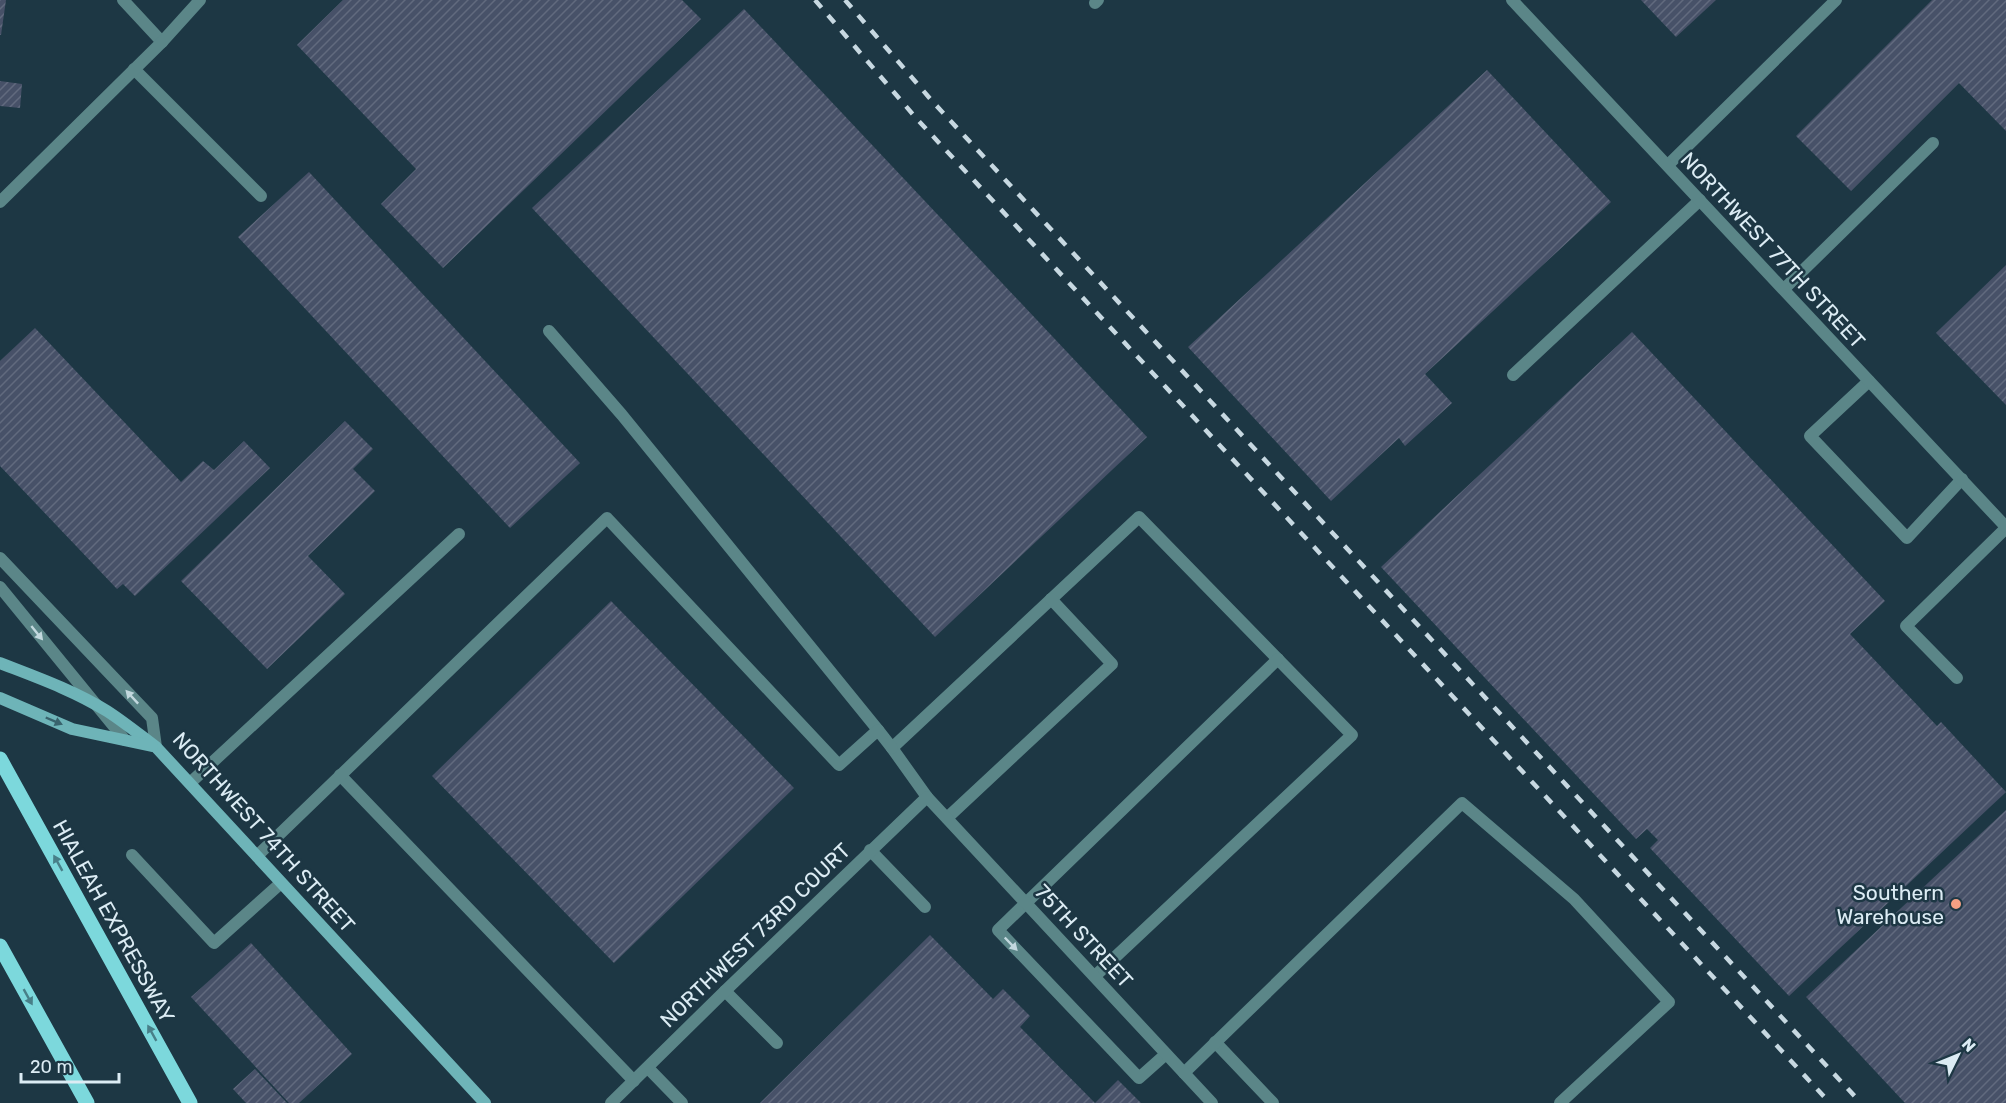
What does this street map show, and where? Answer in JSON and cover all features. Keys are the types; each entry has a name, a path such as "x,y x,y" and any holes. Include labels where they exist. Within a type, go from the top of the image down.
{"main road":[{"name":"HIALEAH EXPRESSWAY","path":"0,761 190,1103"},
{"path":"0,946 87,1103"}],"street":[{"path":"123,0 162,42"},
{"path":"0,202 162,42 201,0"},
{"name":"NORTHWEST 77TH STREET","path":"1512,0 2006,527"},
{"path":"1668,165 1836,0"},
{"path":"134,69 261,196"},
{"path":"1784,289 1933,143"},
{"path":"1513,375 1700,200"},
{"name":"75TH STREET","path":"549,331 622,415 878,730 927,797 1212,1103"},
{"path":"1869,381 1810,436 1907,538 1962,479"},
{"path":"892,748 1139,517 1352,735 1095,976"},
{"path":"256,856 608,518 839,765 878,730"},
{"path":"1957,678 1906,626 2006,527"},
{"path":"190,783 459,534"},
{"name":"NORTHWEST 74TH STREET","path":"0,558 152,718 156,747 485,1103"},
{"path":"0,587 125,741"},
{"path":"946,818 1112,664 1051,599"},
{"path":"1166,1054 1139,1078 998,930 1278,659"},
{"path":"0,663 54,684 96,704 156,747"},
{"path":"0,698 72,729 156,747"},
{"path":"340,775 634,1081"},
{"name":"NORTHWEST 73RD COURT","path":"611,1103 927,797"},
{"path":"1184,1073 1462,803 1575,899 1669,1002 1560,1103"},
{"path":"870,850 925,907"},
{"path":"132,855 214,943 281,883"},
{"path":"725,991 777,1043"},
{"path":"1215,1042 1273,1103"},
{"path":"648,1068 682,1103"}],"building":[{"path":"0,0 6,0 1,35 0,35"},
{"path":"343,0 682,0 701,19 443,268 381,204 416,169 297,45"},
{"path":"1641,0 1716,0 1676,37"},
{"path":"1932,0 2006,0 2006,131 1959,83 1851,191 1796,136"},
{"path":"744,9 1147,437 935,637 532,208"},
{"path":"1487,70 1611,202 1425,374 1452,403 1405,446 1399,438 1331,501 1188,347"},
{"path":"0,81 22,84 20,108 0,106"},
{"path":"309,172 580,463 510,528 238,237"},
{"path":"2006,265 2006,405 1936,333"},
{"path":"35,328 181,482 203,461 214,470 244,441 270,468 135,596 123,584 117,589 0,466 0,361"},
{"path":"1632,332 1885,601 1850,634 1937,726 1941,722 2006,792 1789,996 1650,848 1658,840 1647,829 1636,839 1381,567"},
{"path":"345,421 373,449 353,469 375,491 308,556 345,594 267,669 181,581"},
{"path":"611,601 794,788 614,963 432,776"},
{"name":"Southern Warehouse","path":"2006,810 2006,1103 1905,1103 1806,997"},
{"path":"930,935 993,999 1003,989 1030,1016 1020,1027 1095,1103 760,1103"},
{"path":"251,943 352,1054 299,1103 289,1103 191,997"},
{"path":"255,1069 287,1103 246,1103 233,1089"},
{"path":"1118,1080 1141,1103 1095,1103"}],"railway":[{"path":"815,0 916,118 1830,1103"},
{"path":"845,0 933,102 1861,1103"}],"place":[{"name":"Southern Warehouse","path":"1956,904"}]}
